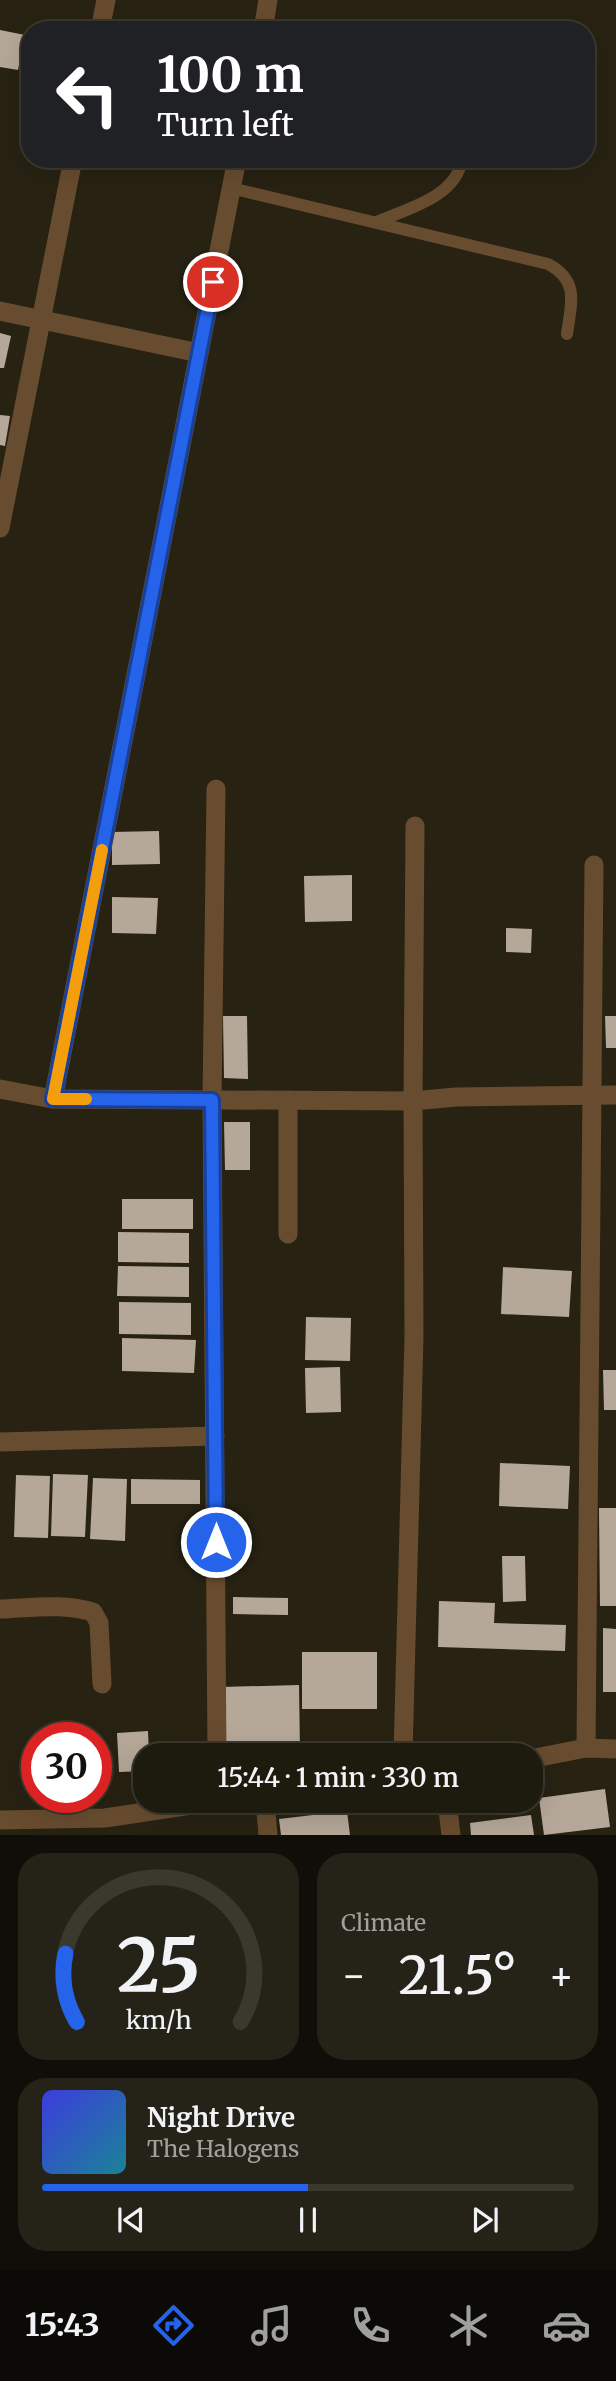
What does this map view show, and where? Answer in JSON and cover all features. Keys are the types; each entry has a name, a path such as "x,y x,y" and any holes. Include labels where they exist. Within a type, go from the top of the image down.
{"street":[{"path":"102,21 106,0"},
{"path":"264,21 268,0"},
{"path":"0,528 71,168"},
{"path":"53,1099 235,168"},
{"path":"0,310 199,353"},
{"path":"216,789 212,1100 217,1743"},
{"path":"403,1743 414,1336 415,825"},
{"path":"586,1748 594,865"},
{"path":"0,1089 53,1099 413,1101 456,1097 616,1095"},
{"path":"288,1100 288,1234"},
{"path":"0,1442 215,1436"},
{"path":"0,1609 61,1607 93,1612 99,1623 102,1684"},
{"path":"543,1756 586,1748 616,1749"},
{"path":"0,1821 106,1827 166,1813"},
{"path":"266,1813 268,1835"},
{"path":"448,1813 451,1835"}],"lane":[{"path":"377,222 435,196 451,185 460,168"},
{"path":"232,188 548,264 561,271 569,281 572,292 567,334"}],"building":[{"path":"0,30 21,34 18,70 0,67"},
{"path":"0,333 11,336 4,368 0,368"},
{"path":"0,415 10,416 5,446 0,445"},
{"path":"159,831 160,864 112,865 112,832"},
{"path":"352,875 352,921 305,922 304,876"},
{"path":"112,897 158,898 156,934 112,933"},
{"path":"506,928 532,929 531,953 506,952"},
{"path":"223,1016 247,1016 248,1079 224,1078"},
{"path":"605,1016 616,1016 616,1048 606,1048"},
{"path":"224,1122 250,1122 250,1170 225,1170"},
{"path":"122,1199 193,1199 193,1229 122,1229"},
{"path":"118,1232 189,1233 189,1263 118,1262"},
{"path":"118,1266 189,1267 189,1297 117,1296"},
{"path":"503,1267 572,1271 569,1317 501,1314"},
{"path":"119,1302 191,1303 191,1335 119,1334"},
{"path":"306,1317 351,1318 350,1361 305,1360"},
{"path":"122,1338 196,1340 194,1373 122,1371"},
{"path":"340,1367 341,1412 306,1413 305,1368"},
{"path":"603,1370 616,1370 616,1410 604,1410"},
{"path":"500,1463 570,1466 568,1509 499,1506"},
{"path":"53,1474 88,1475 85,1537 51,1536"},
{"path":"16,1475 50,1476 48,1538 14,1537"},
{"path":"93,1478 127,1479 125,1541 90,1539"},
{"path":"131,1479 200,1480 200,1504 131,1504"},
{"path":"599,1508 616,1508 616,1606 600,1606"},
{"path":"502,1556 525,1556 526,1601 503,1602"},
{"path":"233,1597 288,1598 288,1615 233,1614"},
{"path":"439,1601 495,1603 494,1623 566,1625 565,1651 438,1647"},
{"path":"603,1628 616,1629 616,1692 603,1692"},
{"path":"302,1652 377,1652 377,1709 302,1709"},
{"path":"299,1685 300,1743 223,1743 221,1687"},
{"path":"148,1731 148,1743 133,1743 133,1771 119,1772 117,1733"},
{"path":"605,1789 610,1827 544,1835 541,1813 543,1797"},
{"path":"347,1813 350,1835 281,1835 279,1819"},
{"path":"531,1815 534,1835 471,1835 470,1823"}],"slow traffic":[{"path":"86,1099 53,1099 102,850"}],"route":[{"path":"213,282 53,1099 212,1100 216,1542"}]}
